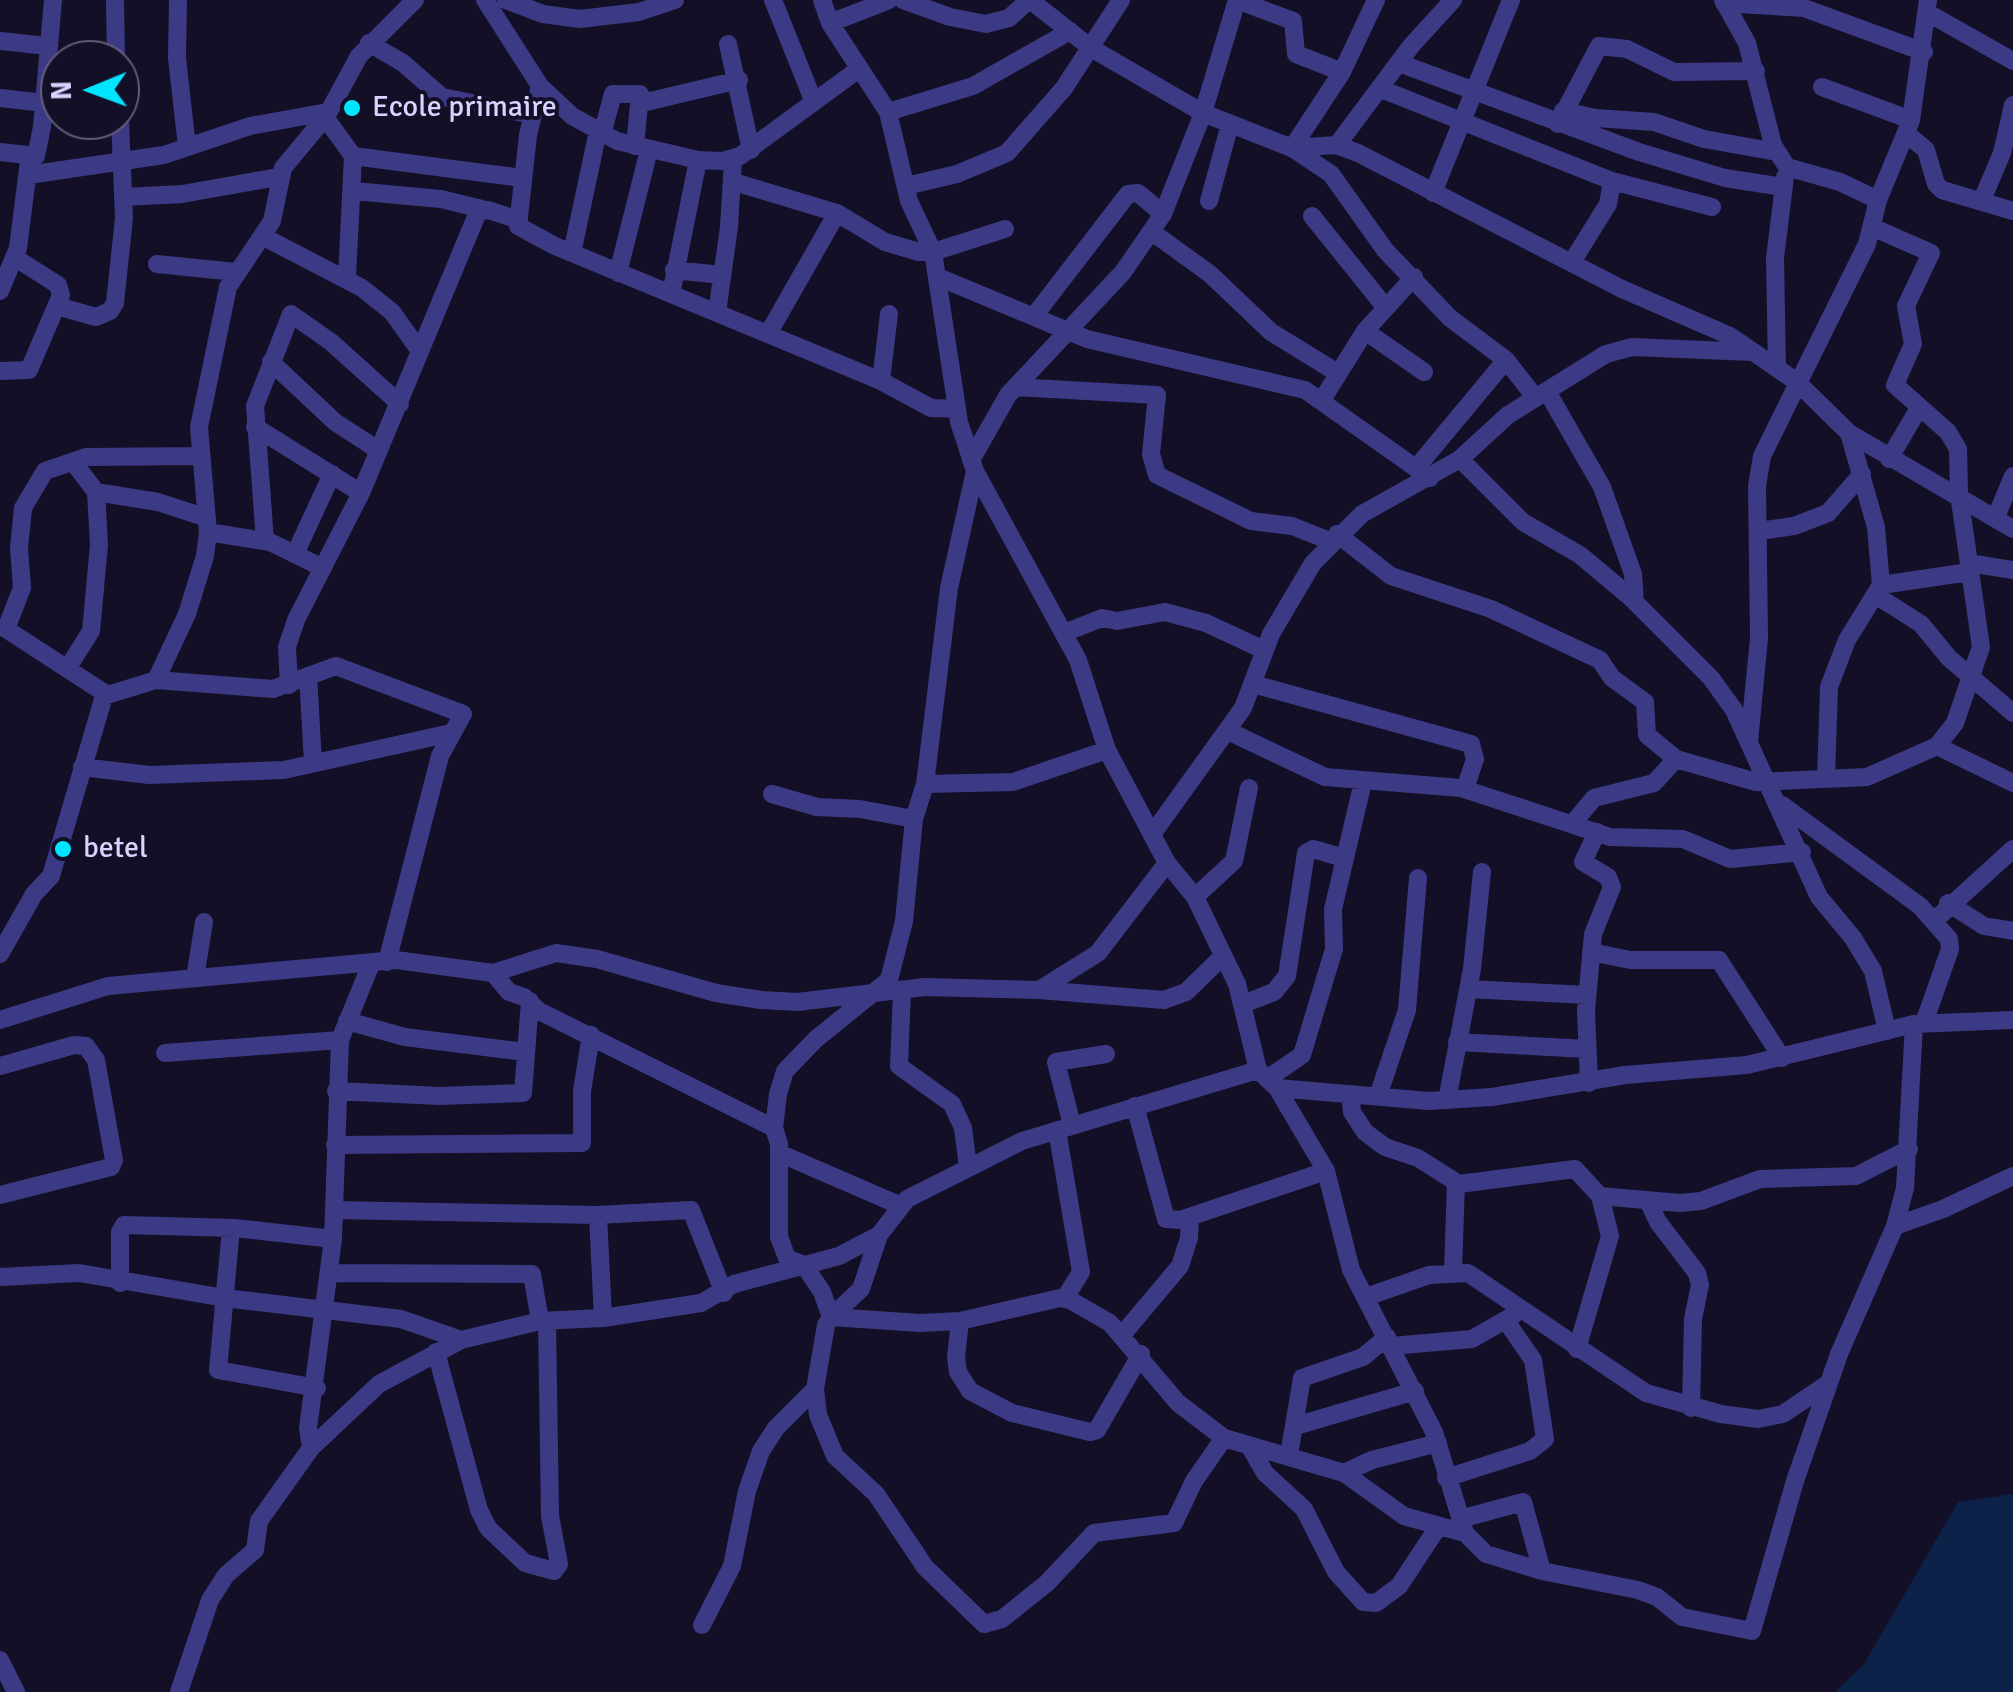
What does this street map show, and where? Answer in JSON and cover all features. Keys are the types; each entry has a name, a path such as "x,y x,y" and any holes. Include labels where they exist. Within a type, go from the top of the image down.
{"street":[{"path":"49,40 53,0"},
{"path":"115,0 116,40"},
{"path":"178,0 177,58 187,147"},
{"path":"156,680 195,595 207,525 199,427 218,322 236,272 272,221 278,178 327,114 370,43 414,0"},
{"path":"485,0 540,86 572,116 642,148 698,160 732,160 752,150 813,100 859,69"},
{"path":"506,0 543,14 580,19 639,12 675,0"},
{"path":"773,0 813,100"},
{"path":"822,0 830,23 888,112 911,206 933,252 958,410 973,465 1088,682 1107,750 1168,863 1194,897 1243,1004 1267,1079 1326,1171 1339,1208 1351,1270 1416,1391 1438,1443 1462,1526 1486,1554 1542,1571 1638,1590 1657,1598 1682,1617 1752,1631 1795,1481 1829,1382 1894,1226 1909,1149 1919,1024 1950,949 1949,939 1936,919 1778,802"},
{"path":"830,23 888,0"},
{"path":"903,0 950,18 986,24 1009,18 1030,0 1092,48 1203,113 1292,148 1332,174 1372,234 1450,318 1506,360 1542,395 1602,487 1631,567 1636,602"},
{"path":"906,186 956,174 1007,154 1064,88 1121,0"},
{"path":"831,1316 822,1292 804,1266 787,1258 779,1237 779,1152 774,1128 785,1071 816,1039 890,980 904,921 914,819 926,784 949,588 973,465 1015,387 1105,292 1163,214 1203,113 1237,0 1292,21 1296,54 1342,72"},
{"path":"1292,148 1342,72 1376,0"},
{"path":"1337,146 1453,0"},
{"path":"1432,193 1466,120 1512,0"},
{"path":"1724,2 1804,8 1924,52"},
{"path":"1724,2 1747,43 1782,159 1775,272 1777,368"},
{"path":"1749,742 1758,638 1756,486 1762,456 1855,274 1878,200 1909,127 1924,52 1928,7 2013,61"},
{"path":"888,112 972,86 1070,32"},
{"path":"0,42 40,45"},
{"path":"370,43 404,63 442,97 533,115"},
{"path":"728,44 752,150"},
{"path":"1561,118 1599,46 1627,49 1674,72 1756,71"},
{"path":"1400,63 1725,178 1783,186"},
{"path":"642,103 739,80"},
{"path":"540,86 522,178 518,226 572,253 881,381 931,408 958,410"},
{"path":"1822,86 1909,127 1926,150 1942,190 2013,211"},
{"path":"1381,89 1612,182 1712,207"},
{"path":"572,253 600,132 614,93 640,94 642,148 618,272"},
{"path":"0,98 40,103"},
{"path":"1982,200 2005,169 2013,104"},
{"path":"28,175 187,147 311,111 327,114 353,156 347,277"},
{"path":"1561,118 1654,122 1782,159 1878,200"},
{"path":"1209,201 1230,124"},
{"path":"0,290 26,216 29,161 36,156 40,130"},
{"path":"58,306 96,317 113,306 124,197 122,140"},
{"path":"1292,148 1337,146 1730,336 1797,382 1849,433 2013,529"},
{"path":"0,152 36,156"},
{"path":"353,156 522,178"},
{"path":"671,294 698,160"},
{"path":"717,314 734,182 732,160"},
{"path":"124,197 182,194 278,178"},
{"path":"734,182 838,213 885,242 933,252 1006,228"},
{"path":"1572,262 1608,204 1612,182"},
{"path":"354,191 441,199 518,220"},
{"path":"1034,316 1128,194 1138,193 1163,214"},
{"path":"289,685 288,642 361,493 482,209"},
{"path":"768,334 838,213"},
{"path":"1312,216 1386,308"},
{"path":"1015,387 1157,395 1151,454 1158,476 1252,521 1292,526 1334,538 1390,576 1491,609 1600,660 1612,678 1646,702 1647,735 1676,759 1763,782 1882,774 1938,746 1954,722 1981,646 1959,494 1956,442 1895,386 1896,376 1913,344 1906,306 1931,253 1872,226"},
{"path":"1152,232 1210,274 1271,332 1336,372"},
{"path":"262,236 347,277 392,312 420,351"},
{"path":"0,370 30,370 58,306 59,286 14,258"},
{"path":"157,264 236,272"},
{"path":"674,270 722,275"},
{"path":"938,277 1066,330 1127,350 1306,390 1423,472"},
{"path":"1322,400 1365,331 1414,278"},
{"path":"264,541 256,400 285,323 293,313 400,404"},
{"path":"881,381 889,314"},
{"path":"1365,331 1424,372"},
{"path":"1153,834 1228,731 1253,684 1264,650 1334,538 1371,508 1423,472 1460,460 1508,415 1606,354 1632,347 1752,352"},
{"path":"1423,472 1506,360"},
{"path":"271,362 335,422 378,450"},
{"path":"1888,459 1919,408"},
{"path":"255,427 361,493"},
{"path":"1826,778 1829,687 1848,640 1879,590 1876,526 1849,433"},
{"path":"199,456 86,457 74,464 45,470 23,508 19,548 22,588 5,626 11,635 106,694 156,680 254,688 289,685 336,666 462,714 436,769 379,963 340,1040 333,1239 317,1388 308,1428 311,1448"},
{"path":"1460,460 1522,522 1580,555 1636,602 1711,678 1749,742 1763,782 1778,802 1819,897 1853,938 1873,971 1886,1031"},
{"path":"66,669 92,630 99,545 96,492 74,464"},
{"path":"296,554 332,474"},
{"path":"1759,531 1794,526 1828,513 1862,474"},
{"path":"1996,517 2013,476"},
{"path":"96,492 158,502 207,525 264,541 324,568"},
{"path":"1879,590 1969,567 2013,570"},
{"path":"1879,590 1921,624 1948,658 2013,713"},
{"path":"1064,633 1102,618 1117,621 1165,612 1206,623 1264,650"},
{"path":"308,676 313,762"},
{"path":"1253,684 1472,745 1474,759 1465,789"},
{"path":"0,954 34,894 50,876 106,694"},
{"path":"1228,731 1312,774 1362,782 1465,789 1619,839 1683,839 1730,859 1802,852"},
{"path":"82,767 149,775 223,776 284,770 451,733"},
{"path":"1938,746 2013,783"},
{"path":"926,784 1013,782 1107,750"},
{"path":"1572,823 1594,798 1654,783 1676,759"},
{"path":"1267,1079 1302,1055 1334,949 1332,921 1362,782"},
{"path":"1194,897 1234,861 1249,788"},
{"path":"772,794 817,807 860,808 914,819"},
{"path":"1589,1083 1587,995 1595,924 1612,887 1608,877 1583,862 1598,832"},
{"path":"1936,919 1948,904 2013,849"},
{"path":"1243,1004 1274,992 1287,976 1306,853 1313,850 1344,858"},
{"path":"1039,990 1098,953 1168,863"},
{"path":"1447,1100 1468,990 1482,872"},
{"path":"1378,1096 1407,1010 1418,878"},
{"path":"1948,904 1984,926 2013,931"},
{"path":"195,978 204,922"},
{"path":"1592,952 1630,960 1719,960 1782,1058"},
{"path":"0,1020 93,989 379,963 493,973 556,953 634,967 740,998 796,1002 925,987 1039,990 1164,1000 1182,995 1222,958"},
{"path":"493,973 509,992 539,1011 774,1128"},
{"path":"902,990 899,1066 952,1104 962,1128 968,1167"},
{"path":"1468,990 1587,995"},
{"path":"336,1091 521,1094 530,1002"},
{"path":"1224,1438 1194,1480 1174,1523 1094,1533 1032,1596 1002,1618 984,1624 925,1567 876,1494 835,1456 818,1415 815,1389 824,1332 831,1316 853,1301 861,1289 879,1235 899,1205 1022,1140 1135,1106 1267,1079 1350,1094 1447,1100 1782,1058 1919,1024 2013,1020"},
{"path":"347,1021 406,1038 525,1052"},
{"path":"335,1145 582,1143 582,1091 591,1035"},
{"path":"164,1053 340,1040"},
{"path":"1457,1042 1587,1049"},
{"path":"0,1066 74,1044 86,1046 96,1060 114,1160 110,1167 0,1195"},
{"path":"1065,1298 1082,1272 1056,1062 1106,1054"},
{"path":"1350,1094 1352,1112 1365,1132 1456,1183 1570,1169 1582,1171 1600,1196 1610,1236 1578,1349"},
{"path":"1135,1106 1163,1216 1173,1220 1326,1171"},
{"path":"1600,1196 1701,1200 1760,1179 1790,1175 1846,1178 1884,1165 1909,1149"},
{"path":"779,1152 899,1205"},
{"path":"1894,1226 1943,1209 2013,1176"},
{"path":"1452,1271 1456,1183"},
{"path":"1648,1200 1698,1277 1701,1297 1693,1319 1691,1408"},
{"path":"334,1210 598,1215 694,1211 724,1293"},
{"path":"598,1215 604,1318"},
{"path":"1122,1335 1180,1266 1189,1238 1190,1217"},
{"path":"120,1283 120,1232 124,1225 231,1228 333,1239"},
{"path":"231,1228 220,1373 317,1388"},
{"path":"178,1692 210,1600 226,1575 256,1550 259,1521 311,1448 379,1384 461,1340 543,1321 604,1318 686,1306 724,1293 734,1284 838,1256 879,1235"},
{"path":"1366,1297 1406,1281 1452,1271 1472,1275 1513,1315 1578,1349 1646,1393 1691,1408 1758,1419 1795,1410 1829,1382"},
{"path":"0,1276 80,1273 120,1283 410,1321 461,1340"},
{"path":"330,1273 532,1274 543,1321 550,1516 559,1564 554,1570 525,1563 488,1528 479,1510 436,1352"},
{"path":"831,1316 920,1323 960,1320 1065,1298 1098,1314 1122,1335 1178,1403 1224,1438 1344,1473 1392,1510 1438,1527 1462,1526 1523,1502 1542,1571"},
{"path":"1289,1454 1306,1374 1363,1357 1389,1341 1472,1339 1513,1315"},
{"path":"1446,1478 1530,1451 1545,1438 1533,1360 1513,1315"},
{"path":"960,1320 958,1372 970,1392 1012,1413 1090,1432 1097,1430 1141,1354"},
{"path":"702,1625 732,1566 746,1491 761,1451 815,1389"},
{"path":"1295,1426 1416,1391"},
{"path":"1344,1473 1372,1460 1438,1443"},
{"path":"1250,1447 1265,1473 1304,1508 1336,1572 1363,1602 1376,1603 1398,1586 1438,1527"},
{"path":"0,1660 16,1692"}],"water":[{"path":"2013,1494 2013,1692 1835,1692 1864,1664 1958,1502"}],"place":[{"name":"Ecole primaire","path":"352,108"},
{"name":"betel","path":"63,849"}]}
